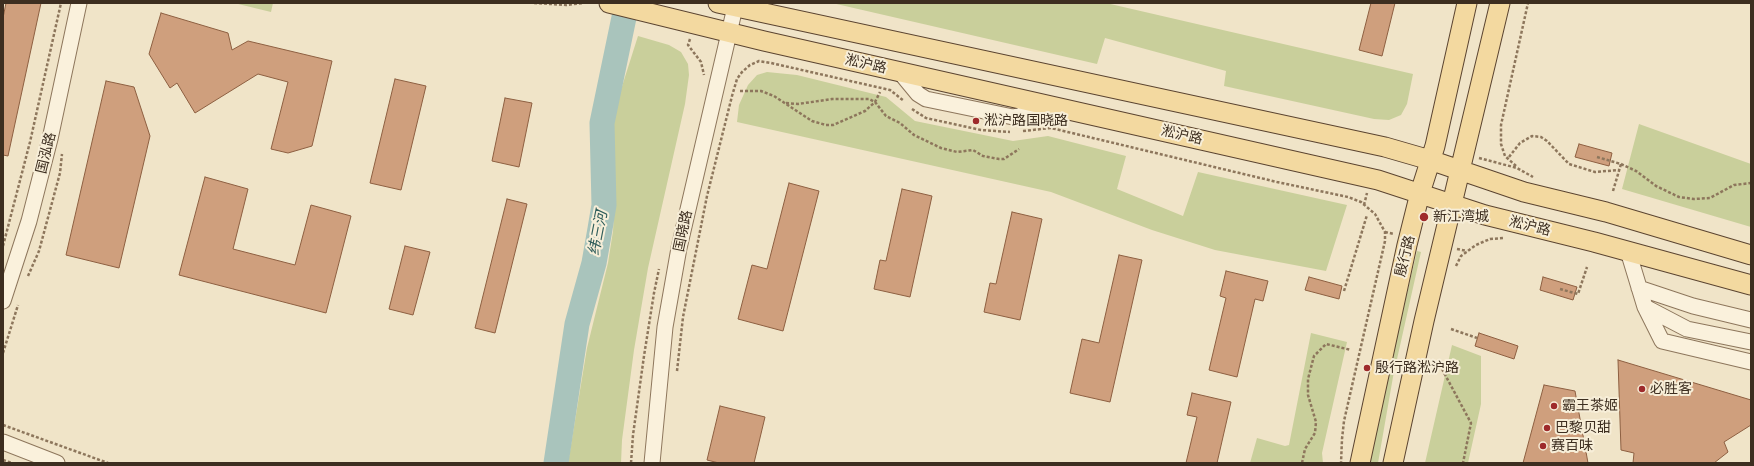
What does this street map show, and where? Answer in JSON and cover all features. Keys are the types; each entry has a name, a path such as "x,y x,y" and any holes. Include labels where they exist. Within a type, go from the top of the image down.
{"main road":[{"name":"淞沪路","path":"609,3 729,32 1378,180 1515,223 1628,251 1751,286"},
{"name":"殷行路","path":"1360,463 1379,371 1420,193 1430,160 1467,3"},
{"path":"1393,463 1452,203 1500,3"},
{"name":"淞沪路","path":"730,4 1379,146 1430,160 1524,192 1606,212 1751,255"}],"street":[{"name":"国泓路","path":"3,301 29,221 48,147 79,3"},
{"name":"国晓路","path":"652,463 665,328 679,248 729,32 730,4"},
{"path":"1628,251 1645,308 1662,341 1751,362"},
{"path":"1639,288 1693,306 1751,320"},
{"path":"1645,308 1687,330 1751,342"},
{"path":"3,442 57,463"}],"path":[{"path":"3,246 30,142 61,3"},
{"path":"534,3 566,5 584,3"},
{"path":"1517,168 1505,156 1501,144 1501,125 1528,3"},
{"path":"676,374 683,317 707,196 732,96 737,79 742,72 750,65 759,61 890,90 899,97"},
{"path":"740,91 761,91 774,96 818,124 833,125 864,111 875,102 880,92"},
{"path":"786,103 804,104 832,99 859,98 875,102 886,116 900,123 914,135 941,148 957,152 973,150 983,156 999,159 1004,159 1019,149"},
{"path":"1037,129 1051,128 1277,182 1348,197 1360,202 1375,214 1385,232 1385,241 1344,421 1341,463"},
{"path":"1510,157 1520,143 1532,136 1541,137 1547,141 1569,164 1594,172 1619,170"},
{"path":"1597,157 1621,164 1636,171 1668,193 1687,198 1710,198 1734,185 1751,183"},
{"path":"1613,190 1621,164"},
{"path":"1344,291 1367,215"},
{"path":"1454,269 1461,256 1476,245 1490,239 1511,239"},
{"path":"1560,289 1578,294 1587,267"},
{"path":"1451,330 1477,338"},
{"path":"1302,463 1305,449 1315,433 1316,422 1308,395 1308,379 1314,356 1326,344 1351,350"},
{"path":"1442,369 1471,424 1463,463"},
{"path":"3,425 108,463"},
{"path":"3,460 12,463"}],"green space":[{"path":"234,3 273,3 271,12"},
{"path":"832,3 1106,3 1413,74 1407,104 1401,115 1389,120 1374,119 1224,86 1226,71 1105,38 1097,64"},
{"path":"638,36 669,45 681,52 688,64 689,75 685,104 648,268 634,350 622,440 621,463 568,463 587,348 608,263 613,231 615,194 611,121"},
{"path":"767,72 797,75 886,97 915,121 1013,141 1048,136 1126,156 1117,189 1183,216 1198,172 1347,205 1326,271 1215,250 1152,230 1051,192 737,122 739,105 748,85 757,75"},
{"path":"1639,124 1751,164 1751,227 1622,189"},
{"path":"1417,251 1421,252 1393,377 1378,463 1367,463"},
{"path":"1311,333 1347,342 1322,453 1323,463 1250,463 1257,438 1285,446 1289,445"},
{"path":"1452,345 1481,356 1481,404 1468,463 1425,463"}],"building":[{"path":"6,3 41,3 8,156 3,155 3,18"},
{"path":"1371,3 1395,3 1382,56 1359,50"},
{"path":"161,13 228,33 232,50 248,41 332,61 312,146 288,153 271,149 288,82 258,74 195,113 177,83 170,88 149,54"},
{"path":"395,79 426,86 401,190 370,183"},
{"path":"106,81 134,87 150,136 119,268 66,255"},
{"path":"505,98 532,103 519,167 492,161"},
{"path":"1579,144 1612,153 1609,166 1575,157"},
{"path":"205,177 248,189 233,249 295,265 311,205 351,216 326,313 179,275"},
{"path":"789,183 819,191 783,331 738,319 752,265 767,269"},
{"path":"902,189 932,196 910,297 874,289 880,260 886,261"},
{"path":"507,199 527,204 495,333 475,328"},
{"path":"1012,212 1042,219 1020,320 984,312 990,283 996,284"},
{"path":"405,246 430,252 413,315 389,309"},
{"path":"1119,255 1142,260 1110,402 1070,393 1082,339 1099,343"},
{"path":"1226,271 1268,281 1263,301 1255,299 1237,377 1209,370 1226,298 1220,296"},
{"path":"1309,277 1342,286 1339,299 1305,290"},
{"path":"1543,277 1577,287 1573,300 1540,290"},
{"path":"1479,333 1518,346 1514,359 1475,346"},
{"path":"1618,360 1751,400 1751,425 1724,442 1728,452 1714,463 1633,463 1634,453 1621,450"},
{"path":"1544,385 1575,391 1588,463 1523,463"},
{"path":"1192,393 1231,402 1217,463 1186,463 1197,417 1187,415"},
{"path":"720,406 765,417 754,463 719,463 707,460"}],"waterway":[{"name":"纬三河","path":"556,463 577,324 594,263 604,205 602,123 627,3"}],"place":[{"name":"淞沪路国晓路","path":"976,121"},
{"name":"新江湾城","path":"1424,217"},
{"name":"殷行路淞沪路","path":"1367,368"},
{"name":"必胜客","path":"1642,389"},
{"name":"霸王茶姬","path":"1554,406"},
{"name":"巴黎贝甜","path":"1547,428"},
{"name":"赛百味","path":"1543,446"}]}
